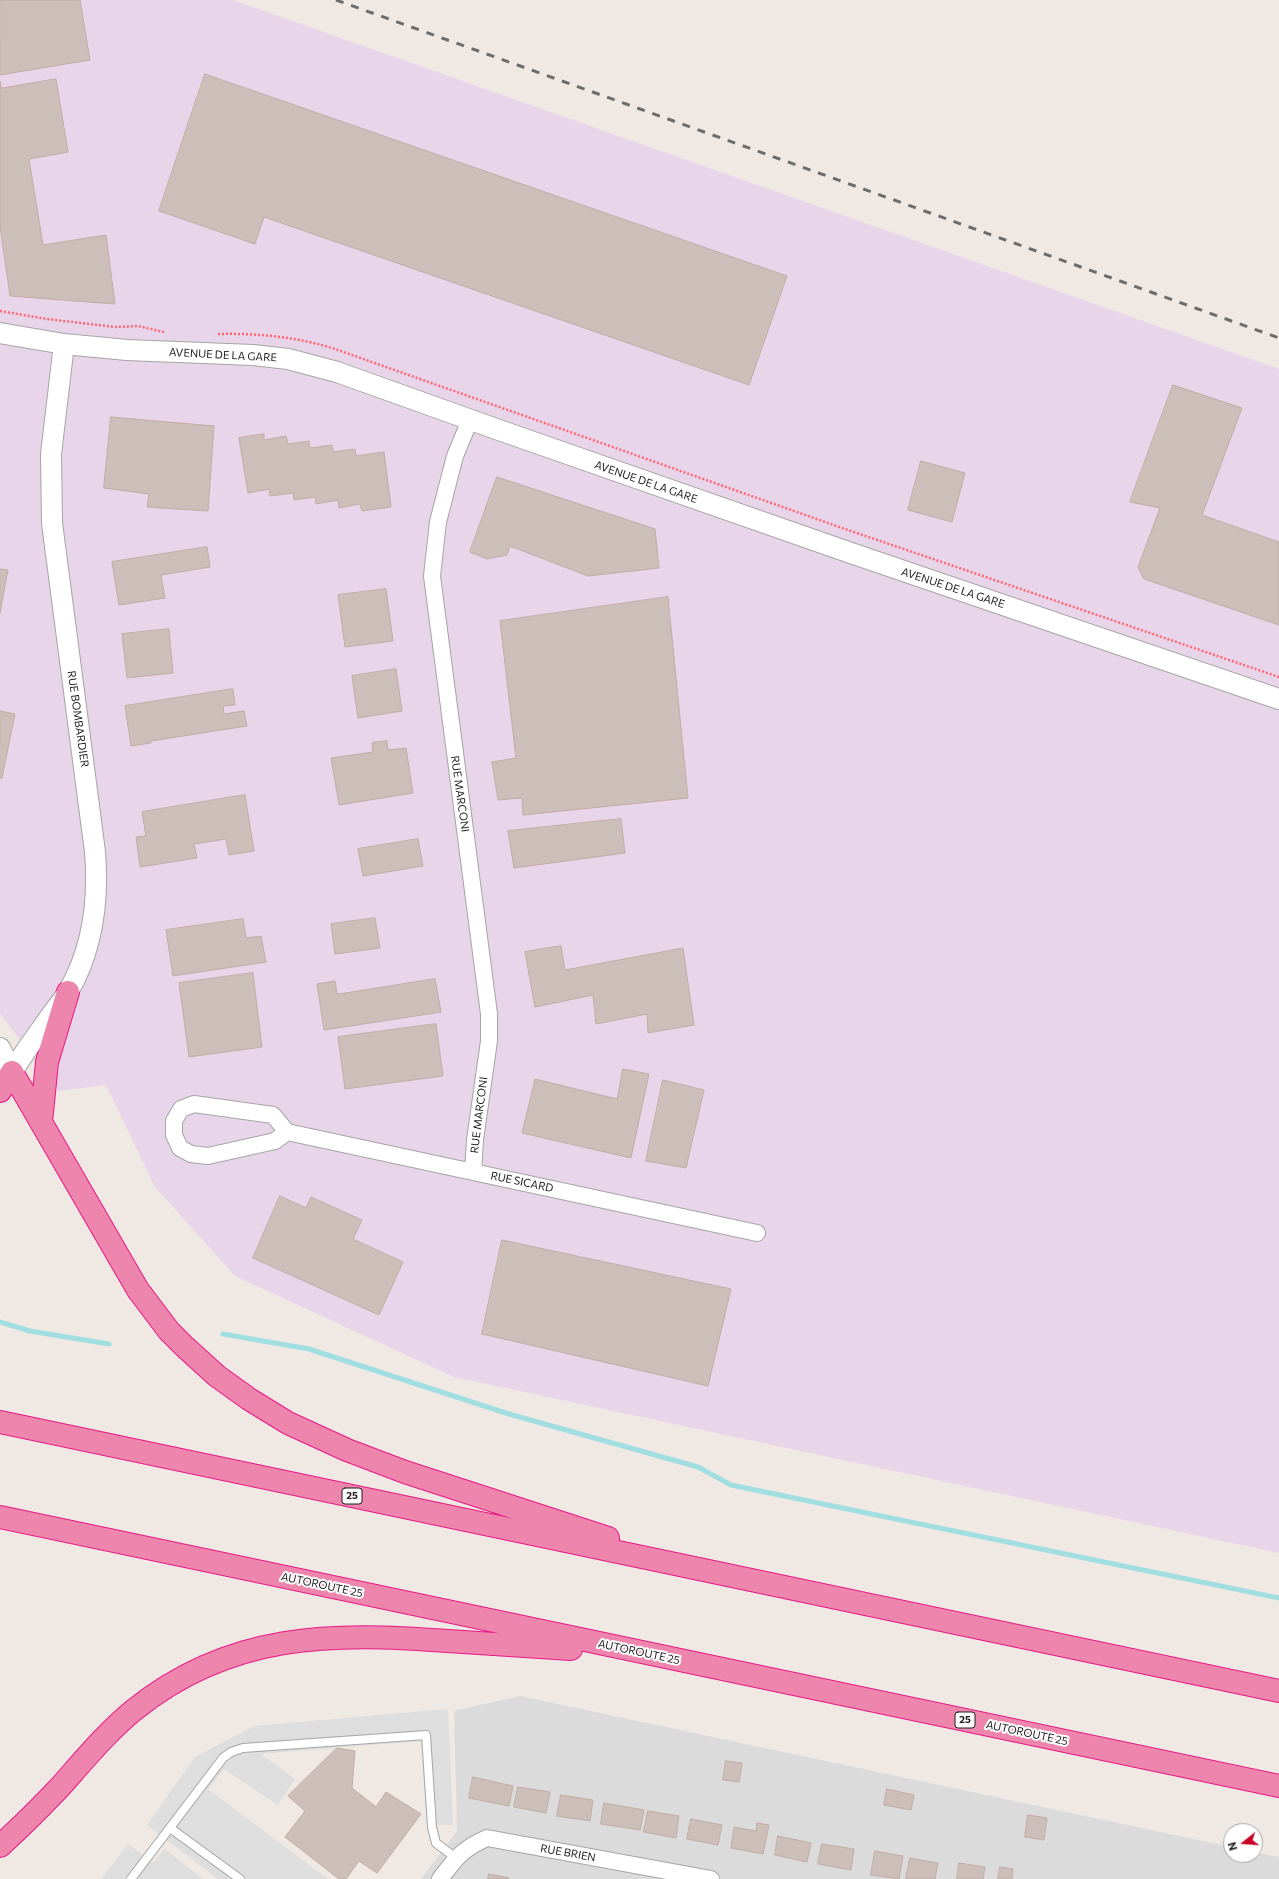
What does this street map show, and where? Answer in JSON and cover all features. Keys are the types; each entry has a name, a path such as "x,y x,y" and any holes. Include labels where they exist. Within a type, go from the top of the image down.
{"highway":[{"path":"41,1122 47,1062 68,992"},
{"path":"0,1091 12,1072 112,1246 146,1301 185,1348 233,1388 288,1423 387,1466 704,1570"},
{"name":"25","path":"0,1422 1279,1691"},
{"name":"AUTOROUTE 25","path":"0,1517 1279,1786"},
{"path":"0,1846 33,1816 104,1739 133,1711 158,1692 186,1675 238,1653 283,1643 366,1636 650,1654"}],"street":[{"name":"AVENUE DE LA GARE","path":"0,333 64,344 170,353 253,355 288,359 337,372 848,552 1279,699"},
{"name":"RUE BOMBARDIER","path":"12,1072 28,1046 68,992 82,961 90,935 96,906 96,877 92,830 52,523 51,454 64,344"},
{"name":"RUE MARCONI","path":"470,420 455,456 438,522 432,576 489,1014 488,1041 473,1172"},
{"path":"0,1048 12,1072"},
{"path":"194,1104 273,1115 287,1132 275,1141 208,1156 192,1154 180,1148 174,1135 174,1121 181,1109 194,1104"},
{"name":"RUE SICARD","path":"287,1132 757,1233"},
{"name":"RUE BRIEN","path":"440,1879 456,1858 469,1846 487,1838 711,1879"}],"lane":[{"path":"131,1879 223,1758 231,1752 243,1748 426,1735 432,1827 436,1843 456,1858"},
{"path":"170,1828 240,1879"}],"path":[{"path":"0,311 47,319 115,327 138,326 157,331"},
{"name":"AVENUE DE LA GARE","path":"212,334 260,335 312,342 390,367 845,529 1279,677"}],"shaded area":[{"path":"0,0 233,0 1279,369 1279,1553 454,1377 235,1276 155,1187 106,1085 58,1091 0,1013"},
{"path":"520,1696 1223,1845 1223,1863 1263,1863 1263,1854 1279,1857 1279,1879 421,1879 457,1831 454,1711"},
{"path":"448,1709 453,1825 427,1825 421,1741 261,1754 295,1779 278,1805 224,1769 208,1789 328,1879 218,1879 147,1825 195,1757 254,1726"},
{"path":"128,1844 153,1863 165,1849 203,1879 101,1879"}],"building":[{"path":"0,0 80,0 90,60 0,75"},
{"path":"205,74 787,276 749,385 264,217 255,244 159,211"},
{"path":"56,79 68,152 29,159 43,245 106,235 115,304 10,296 0,226 0,81 1,88"},
{"path":"1173,385 1242,408 1202,515 1279,542 1279,625 1144,579 1138,567 1160,508 1130,502"},
{"path":"111,417 214,426 208,511 147,507 149,494 104,488"},
{"path":"264,434 264,440 286,436 288,444 309,441 310,448 332,445 333,452 355,449 356,456 384,452 391,507 362,511 360,504 339,508 338,500 316,504 315,497 294,500 293,493 270,496 269,489 248,493 239,438"},
{"path":"921,461 965,473 952,522 908,510"},
{"path":"497,477 655,529 659,568 588,576 510,546 507,555 487,559 470,552"},
{"path":"207,547 210,567 161,575 165,598 119,605 112,562"},
{"path":"0,569 8,570 0,613"},
{"path":"386,589 393,641 345,647 338,595"},
{"path":"668,597 688,798 523,815 522,798 498,800 492,762 516,758 500,621"},
{"path":"169,629 173,673 127,678 122,634"},
{"path":"396,669 402,711 358,718 352,676"},
{"path":"233,689 235,705 223,706 224,714 244,711 247,726 151,741 151,743 131,746 125,706"},
{"path":"0,711 15,714 2,778 0,778"},
{"path":"387,741 388,750 406,748 413,793 339,805 331,758 373,752 372,743"},
{"path":"245,795 254,851 229,855 226,839 194,844 197,858 140,867 136,837 146,836 142,812"},
{"path":"621,819 625,853 514,868 508,831"},
{"path":"418,839 423,866 363,876 358,849"},
{"path":"375,918 380,948 335,954 331,924"},
{"path":"243,919 246,938 261,936 266,962 173,976 166,930"},
{"path":"561,946 565,970 683,948 694,1025 648,1033 647,1014 596,1024 593,995 535,1007 525,952"},
{"path":"253,973 262,1047 189,1057 179,983"},
{"path":"435,979 441,1012 324,1030 317,984 335,981 337,994"},
{"path":"436,1024 443,1076 345,1089 338,1037"},
{"path":"623,1069 649,1074 631,1158 522,1133 535,1079 617,1099"},
{"path":"663,1080 704,1090 686,1168 646,1161"},
{"path":"280,1196 306,1208 311,1197 362,1220 353,1239 403,1262 379,1315 253,1258"},
{"path":"502,1240 731,1289 708,1386 482,1334"},
{"path":"337,1748 355,1751 352,1788 376,1807 386,1792 421,1814 377,1873 359,1861 346,1879 339,1879 285,1837 305,1811 288,1796"},
{"path":"726,1761 742,1763 739,1782 723,1780"},
{"path":"473,1777 513,1786 509,1806 469,1798"},
{"path":"518,1787 550,1792 546,1813 514,1807"},
{"path":"887,1789 914,1795 911,1810 884,1805"},
{"path":"561,1795 593,1800 590,1821 557,1816"},
{"path":"604,1803 644,1810 640,1830 601,1824"},
{"path":"648,1811 679,1816 676,1838 644,1832"},
{"path":"1028,1815 1047,1818 1044,1840 1025,1837"},
{"path":"691,1819 722,1825 718,1845 687,1839"},
{"path":"757,1823 769,1825 763,1854 731,1848 734,1827 756,1831"},
{"path":"778,1836 811,1843 807,1862 775,1855"},
{"path":"822,1844 854,1849 851,1870 818,1864"},
{"path":"875,1851 903,1856 899,1879 871,1875"},
{"path":"910,1858 938,1863 935,1879 906,1879"},
{"path":"959,1863 985,1867 983,1879 957,1879"},
{"path":"1000,1867 1013,1869 1012,1879 998,1879"},
{"path":"489,1874 509,1878 488,1879"}],"waterway":[{"path":"0,1322 30,1331 109,1344"},
{"path":"223,1334 309,1349 509,1414 698,1467 731,1485 1279,1598"}],"railway":[{"path":"336,0 1279,338"}]}
